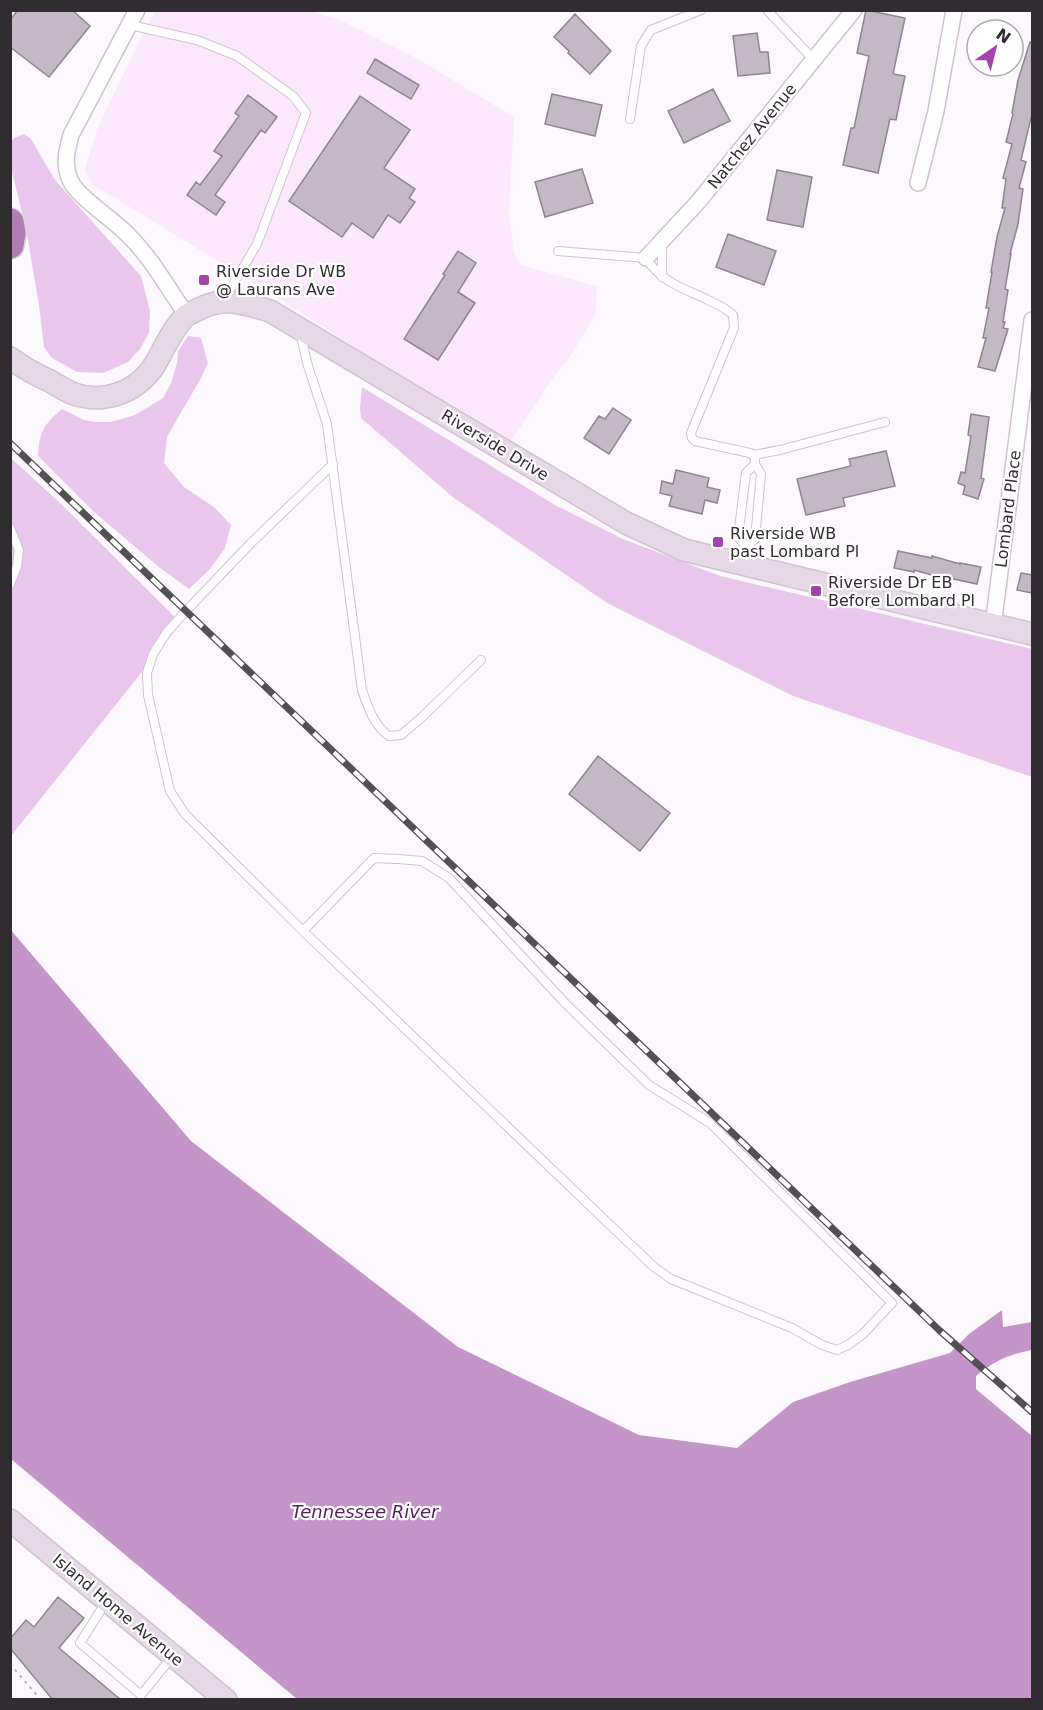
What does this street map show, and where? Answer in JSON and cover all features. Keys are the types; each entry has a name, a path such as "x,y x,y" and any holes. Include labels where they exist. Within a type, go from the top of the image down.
{"highway":[{"path":"10,222 12,233 10,245"}],"street":[{"path":"137,10 71,135 65,162 71,183 130,236 150,260 187,315"},
{"name":"Natchez Avenue","path":"645,258 698,202 854,10"},
{"path":"918,183 936,111 954,10"},
{"name":"Riverside Drive","path":"10,358 31,373 76,394 88,397 115,395 143,380 187,315 214,302 243,303 270,311 626,523 684,550 745,555 993,626 1032,634"},
{"name":"Lombard Place","path":"993,626 1032,320"},
{"name":"Island Home Avenue","path":"10,1520 226,1700"}],"lane":[{"path":"630,119 641,46 651,30 690,12 701,10"},
{"path":"767,10 814,60"},
{"path":"130,25 197,40 237,56 292,96 306,113 257,244 223,302"},
{"path":"662,241 662,278"},
{"path":"558,251 645,258 662,278 733,315 734,328 691,433 695,441 754,455 885,422"},
{"path":"299,329 308,366 327,424 362,690 381,731 389,736 401,735 482,660"},
{"path":"745,555 755,539 761,474 755,464 754,455"},
{"path":"303,931 374,858 422,861 448,878 566,1004 649,1086 710,1123 892,1303 863,1334 837,1350 822,1346 783,1324 671,1279 646,1259 303,931 185,814 170,791 148,695 147,672 153,654 167,632 186,611 251,543 333,464"},
{"path":"745,555 738,537 746,473 755,464"},
{"path":"10,528 19,550 17,566 10,584"},
{"path":"106,1601 80,1643 141,1695 173,1656"}],"path":[{"path":"10,1664 41,1700"}],"shaded area":[{"path":"156,11 310,11 338,19 418,59 514,117 509,213 514,252 521,265 597,286 596,313 575,349 511,441 372,358 90,183 85,169 97,129"},
{"path":"24,134 31,139 55,180 141,276 150,311 149,333 140,349 128,362 103,373 77,372 52,358 44,347 26,229 11,168 11,142 14,138"},
{"path":"188,336 201,338 208,363 167,437 164,463 184,487 214,507 231,525 225,548 210,569 189,589 160,568 94,512 38,456 44,429 62,409 84,420 111,422 135,415 163,398 171,383 178,351"},
{"path":"362,387 555,505 623,539 720,576 1032,649 1032,777 793,696 607,603 454,498 361,418"},
{"path":"10,457 61,504 181,623 11,836"}],"water":[{"name":"Tennessee River","path":"10,929 191,1141 458,1347 639,1435 737,1448 793,1402 850,1382 950,1353 969,1334 1002,1310 1003,1327 1032,1322 1032,1350 1009,1356 989,1366 976,1376 976,1389 1032,1436 1032,1699 297,1699 11,1459"}],"building":[{"path":"18,10 72,10 90,26 49,77 10,47 10,20"},
{"path":"866,10 905,18 893,74 905,76 896,120 890,119 878,173 843,165 851,128 854,128 869,56 857,53"},
{"path":"575,14 611,51 590,74 554,37"},
{"path":"757,33 760,52 768,52 770,73 738,76 733,36"},
{"path":"1030,42 1032,42 1032,118 1021,160 1026,162 1019,188 1023,189 1005,289 1008,290 1003,328 1008,329 995,371 978,367 986,338 983,338 989,308 986,308 991,272 1005,208 1002,208 1006,179 1003,178 1012,144 1006,142 1018,80 1025,78 1025,58"},
{"path":"375,59 419,85 411,99 367,73"},
{"path":"713,89 730,121 684,143 668,111"},
{"path":"552,94 602,105 595,136 545,124"},
{"path":"248,95 277,117 265,133 261,130 215,195 225,202 216,215 187,195 196,182 200,185 222,156 214,151 239,116 235,113"},
{"path":"360,96 410,130 384,168 415,189 409,198 415,202 400,223 388,215 373,238 352,223 342,237 289,201"},
{"path":"582,169 593,203 545,217 535,182"},
{"path":"777,170 812,177 803,227 767,220"},
{"path":"728,234 776,251 764,285 716,267"},
{"path":"458,251 476,263 458,292 475,303 438,360 404,339"},
{"path":"613,408 631,420 609,454 584,438 599,416 605,419"},
{"path":"971,414 989,417 981,478 984,479 978,499 963,494 965,486 958,483 961,472 965,473 971,436 968,435"},
{"path":"886,451 895,486 843,498 845,506 806,515 797,479 851,466 849,459"},
{"path":"676,470 709,478 707,487 720,490 717,503 705,500 702,514 669,506 672,496 660,493 662,481 673,484"},
{"path":"898,551 981,567 977,584 949,578 949,580 914,570 914,572 894,568"},
{"path":"1021,573 1032,575 1032,593 1017,590"},
{"path":"598,756 670,813 640,851 569,794"},
{"path":"58,1597 84,1618 59,1648 121,1700 53,1700 10,1648 10,1639 26,1620 34,1627"}],"railway":[{"path":"10,443 939,1330 1032,1412"}],"place":[{"name":"Riverside Dr WB @ Laurans Ave","path":"204,280"},
{"name":"Riverside WB past Lombard Pl","path":"718,542"},
{"name":"Riverside Dr EB Before Lombard Pl","path":"816,591"}]}
